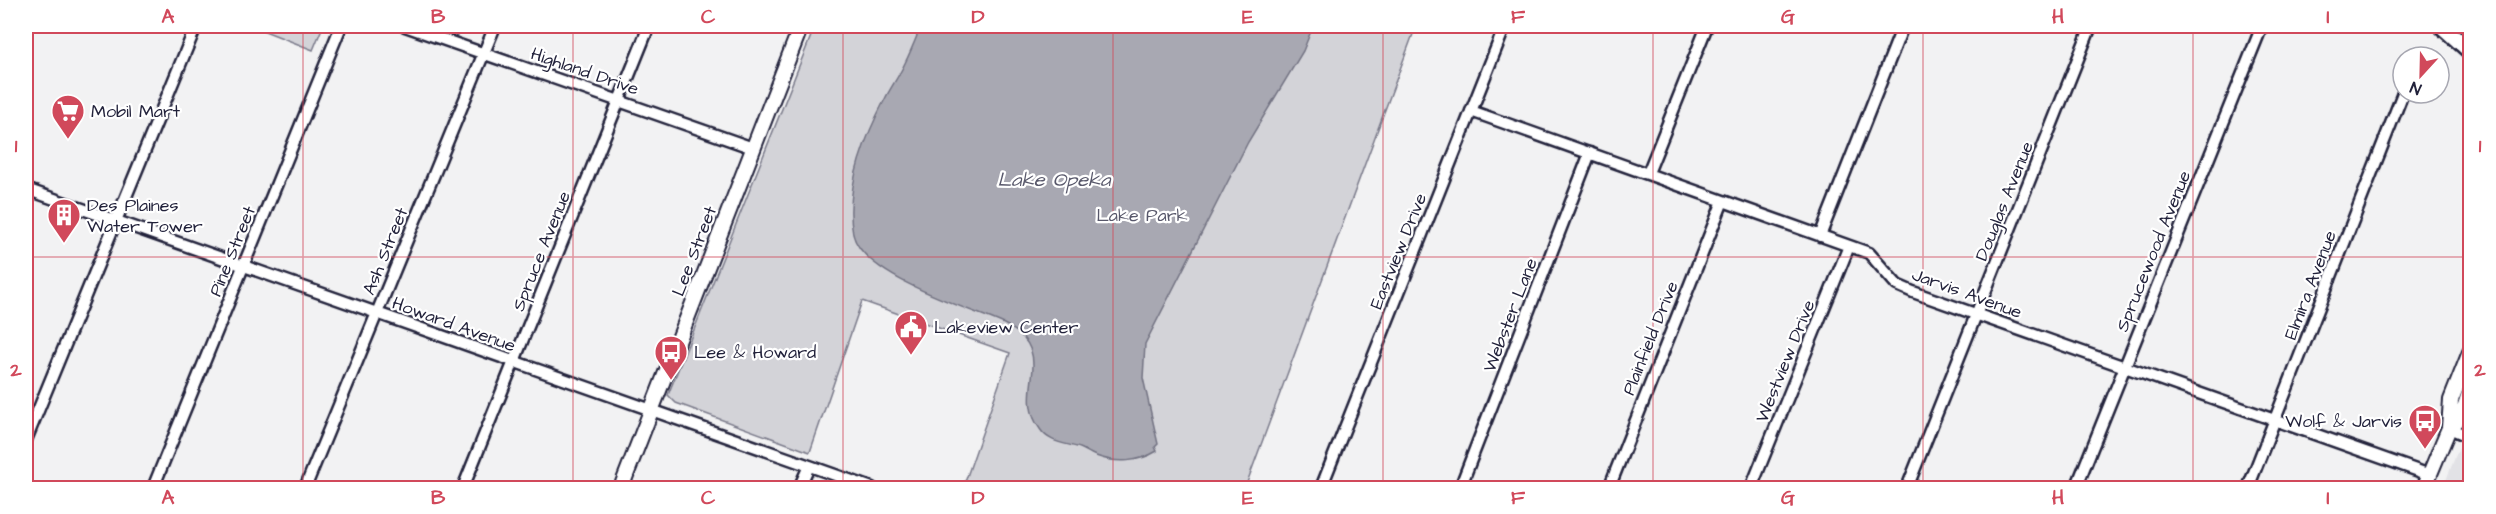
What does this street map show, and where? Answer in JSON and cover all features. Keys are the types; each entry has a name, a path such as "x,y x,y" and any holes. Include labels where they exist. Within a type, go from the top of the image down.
{"highway":[{"path":"2442,26 2470,51"}],"main road":[{"name":"Lee Street","path":"621,489 801,26"},
{"path":"2427,482 2449,428 2451,400 2470,352"},
{"path":"2449,428 2462,414 2470,391"}],"street":[{"path":"26,440 196,26"},
{"name":"Pine Street","path":"153,489 341,26"},
{"name":"Highland Drive","path":"405,26 753,148"},
{"name":"Ash Street","path":"306,489 495,26"},
{"name":"Spruce Avenue","path":"463,489 649,26"},
{"name":"Eastview Drive","path":"1321,489 1505,26"},
{"path":"1648,173 1707,26"},
{"path":"1820,236 1903,26"},
{"name":"Douglas Avenue","path":"1907,489 2091,26"},
{"name":"Sprucewood Avenue","path":"2076,489 2262,26"},
{"name":"Elmira Avenue","path":"2248,489 2398,105"},
{"name":"Jarvis Avenue","path":"1471,111 1869,253 1897,285 2275,420 2427,482"},
{"name":"Webster Lane","path":"1460,489 1590,153"},
{"name":"Howard Avenue","path":"26,189 872,489"},
{"name":"Plainfield Drive","path":"1609,489 1723,201"},
{"name":"Westview Drive","path":"1751,489 1849,246"},
{"path":"2449,428 2470,436"},
{"path":"799,489 809,466"}],"shaded area":[{"path":"2470,419 2470,488 2443,488"}],"green space":[{"path":"252,26 323,26 313,50"},
{"name":"Lake Park","path":"815,26 1416,26 1245,488 963,488 1010,353 862,301 810,452 676,403 668,395"}],"water":[{"name":"Lake Opeka","path":"921,26 1313,26 1303,51 1248,142 1145,344 1143,378 1158,444 1155,447 1157,451 1150,455 1135,460 1104,459 1048,437 1040,429 1033,414 1030,400 1033,359 1029,346 1020,334 1002,323 917,288 875,263 861,249 853,234 851,217 851,200 858,165 877,114 903,68"}],"place":[{"name":"Mobil Mart","path":"68,140"},
{"name":"Des Plaines Water Tower","path":"64,244"},
{"name":"Lakeview Center","path":"911,356"},
{"name":"Lee & Howard","path":"671,381"},
{"name":"Wolf & Jarvis","path":"2425,450"}]}
